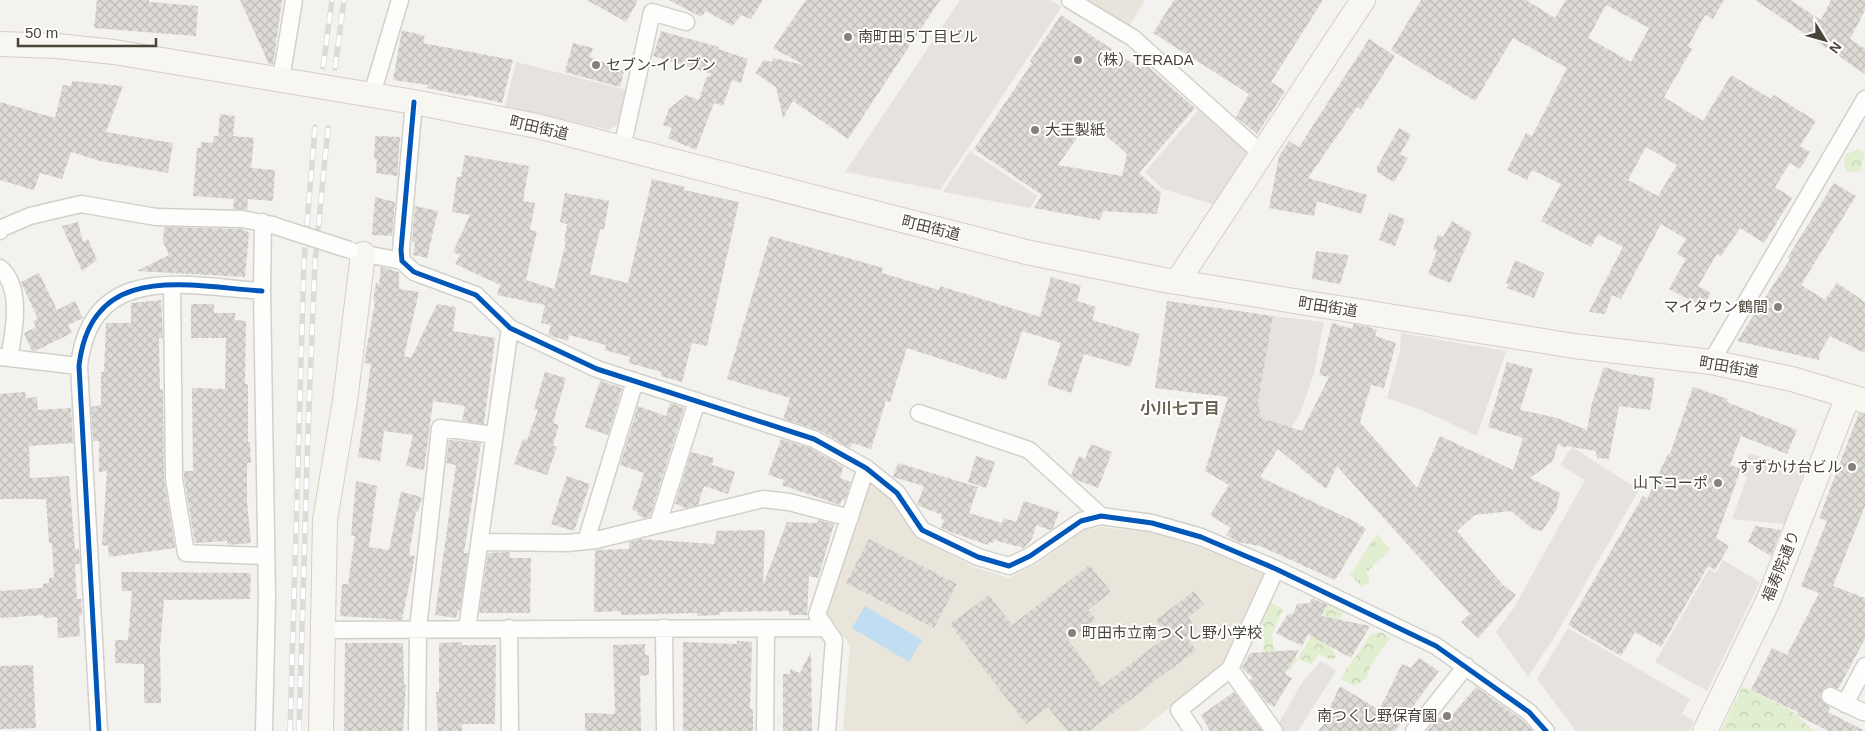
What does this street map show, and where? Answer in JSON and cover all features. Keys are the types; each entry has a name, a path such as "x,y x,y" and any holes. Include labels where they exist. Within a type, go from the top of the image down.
{"main road":[{"path":"1176,282 1363,0"},
{"name":"町田街道","path":"0,44 57,46 95,50 414,102 537,126 1026,252 1176,282 1574,346 1711,362 1792,379 1856,398"},
{"path":"321,731 325,520 348,383 356,252"},
{"name":"福寿院通り","path":"1705,731 1768,601 1856,398"}],"street":[{"path":"281,79 294,0"},
{"path":"372,94 400,0"},
{"path":"1070,0 1133,38 1262,154"},
{"path":"622,148 652,12 686,22"},
{"path":"1711,362 1865,99"},
{"path":"402,261 401,250 414,102"},
{"path":"0,231 2,228 30,216 81,204 156,217 242,218 269,224 356,252 402,261 414,272 476,295 510,328 597,369 814,439 866,468 897,493 922,530 978,557 1009,566 1030,556 1082,521 1101,516 1152,523 1201,537 1276,569 1436,646 1530,712 1546,731"},
{"path":"264,731 267,597 262,291 269,224"},
{"path":"0,268 4,271 14,295 15,322 4,357 79,366"},
{"path":"99,731 79,366 86,332 96,315 112,299 132,289 153,285 172,285 262,291"},
{"path":"172,285 174,479 186,553 265,556"},
{"path":"467,628 510,328"},
{"path":"586,541 634,381"},
{"path":"658,524 697,401"},
{"path":"920,414 1029,450 1101,516"},
{"path":"417,731 418,629 440,428 495,434"},
{"path":"827,731 834,640 817,616 866,468"},
{"path":"480,542 586,541 763,500 789,502 850,518"},
{"path":"1193,731 1179,710 1230,669 1276,569"},
{"path":"509,628 510,731"},
{"path":"664,628 665,731"},
{"path":"765,731 766,628"},
{"path":"323,630 826,628"},
{"path":"1414,731 1466,666"},
{"path":"1846,704 1865,666"},
{"path":"1230,669 1274,731"},
{"path":"1830,696 1862,712"}],"shaded area":[{"path":"960,0 1049,0 1062,6 940,190 845,172"},
{"path":"1087,0 1145,0 1129,26"},
{"path":"516,62 627,90 620,123 609,130 505,106"},
{"path":"1200,108 1251,152 1215,205 1163,189 1145,172"},
{"path":"970,151 1038,196 1030,208 943,192"},
{"path":"1273,316 1324,322 1314,373 1301,412 1291,428 1261,418 1258,402"},
{"path":"1401,333 1506,351 1477,436 1424,411 1387,398 1400,351"},
{"path":"1572,447 1639,490 1554,638 1528,677 1496,632 1513,609 1585,480 1560,465"},
{"path":"1749,453 1804,470 1785,524 1732,519 1747,477 1741,474"},
{"path":"867,482 890,498 916,537 976,568 1009,578 1037,564 1085,530 1101,527 1149,532 1199,547 1263,574 1222,664 1141,731 843,731 850,645 827,614"},
{"path":"1723,560 1760,582 1707,691 1655,662 1709,569 1716,573"},
{"path":"1568,628 1690,699 1682,714 1694,721 1689,731 1576,731 1537,679"},
{"path":"1321,661 1336,671 1298,731 1283,731 1277,726 1303,681"}],"green space":[{"path":"1859,149 1865,154 1860,171 1848,173 1844,165 1845,155"},
{"path":"1377,534 1390,549 1367,572 1370,582 1362,587 1350,575"},
{"path":"1331,601 1345,611 1326,639 1337,657 1331,660 1319,654 1311,664 1298,659"},
{"path":"1271,603 1283,609 1272,635 1274,649 1298,659 1289,671 1262,656 1265,637 1258,633"},
{"path":"1382,632 1391,638 1371,665 1367,677 1355,686 1340,679 1371,634"},
{"path":"1743,686 1789,709 1814,731 1721,731"}],"water":[{"path":"865,606 922,640 909,662 852,628"}],"building":[{"path":"97,0 149,0 149,2 198,6 196,36 94,28"},
{"path":"240,0 282,0 273,65 269,64"},
{"path":"587,0 638,0 626,22"},
{"path":"669,0 763,0 751,19 741,15 733,26 706,11 701,17"},
{"name":"南町田５丁目ビル","path":"806,0 940,0 848,139 793,101 783,118 776,87 755,73 764,60 772,62 773,58 804,65 773,48"},
{"path":"1174,0 1323,0 1271,82 1285,91 1257,134 1236,117 1249,94 1153,33"},
{"path":"1421,0 1526,0 1555,18 1566,0 1724,0 1713,19 1705,15 1688,46 1692,49 1664,97 1703,121 1731,75 1771,99 1774,95 1816,121 1800,146 1810,152 1800,169 1790,163 1775,187 1792,198 1764,243 1740,228 1721,256 1717,254 1698,286 1711,293 1703,307 1669,289 1686,259 1677,254 1686,239 1661,224 1621,299 1612,295 1605,314 1589,312 1623,247 1598,234 1591,247 1541,221 1561,184 1532,170 1527,180 1507,170 1526,133 1532,136 1567,68 1513,38 1475,101 1391,50","holes":["1606,5 1649,28 1631,62 1588,38","1646,147 1677,165 1658,196 1628,180"]},
{"path":"1755,0 1790,0 1821,20 1831,0 1865,0 1865,10 1850,39 1865,49 1865,74"},
{"path":"1061,15 1141,69 1145,64 1195,108 1139,173 1161,193 1157,214 1103,211 1100,220 1034,208 1042,195 974,149 1032,63 1030,61","holes":["1089,121 1127,154 1122,176 1058,165"]},
{"path":"402,30 425,36 423,43 513,60 502,103 427,88 428,85 393,80"},
{"path":"661,31 719,47 718,49 748,59 741,83 732,80 723,106 714,103 696,150 668,138 672,128 663,125 669,109 686,95 699,100 706,78 712,74 653,56"},
{"path":"1369,39 1395,56 1361,109 1357,107 1308,178 1367,195 1361,214 1317,201 1314,216 1269,208 1279,156 1289,141 1299,147"},
{"name":"セブン-イレブン","path":"573,43 593,48 590,57 624,71 620,87 565,72"},
{"path":"72,81 123,86 106,132 173,143 168,173 100,161 71,152 62,179 40,173 34,190 0,180 0,102 55,118 63,85 71,86"},
{"path":"220,114 235,116 233,136 254,138 251,168 275,170 273,201 248,199 247,210 233,209 234,199 193,196 197,148 201,148 201,142 213,143 214,136 218,136"},
{"path":"1399,128 1411,135 1400,154 1408,158 1394,182 1377,172 1377,167"},
{"path":"375,136 400,137 397,176 376,173 377,159 374,159"},
{"path":"465,155 529,166 523,201 535,203 530,230 537,231 526,280 554,289 566,242 564,242 567,224 560,222 565,193 609,201 604,230 600,229 590,274 628,283 652,179 685,187 684,190 739,202 707,346 692,343 682,382 661,376 662,372 629,363 630,357 605,350 606,345 569,335 568,341 548,335 551,325 541,323 545,305 497,295 500,285 455,264 460,255 453,252 470,215 452,212 457,177 461,177"},
{"path":"1834,183 1856,196 1801,285 1825,300 1837,283 1865,302 1865,353 1830,336 1820,352 1819,360 1737,341 1790,259 1788,257"},
{"path":"375,197 395,202 392,236 372,235"},
{"path":"415,206 438,211 427,258 413,255 415,243 412,242"},
{"path":"1389,213 1405,219 1395,246 1379,240"},
{"path":"1452,221 1472,233 1450,283 1428,274 1437,251 1433,249 1438,235 1443,237"},
{"path":"78,222 83,242 88,239 97,260 82,271 62,226"},
{"path":"164,227 241,229 249,232 245,277 137,271 169,255 163,242"},
{"path":"770,236 883,268 882,273 939,290 940,286 1040,317 1051,277 1081,286 1077,301 1096,307 1092,320 1140,334 1130,367 1084,354 1071,393 1047,385 1061,343 1022,331 1006,380 907,348 890,402 886,401 871,449 852,443 850,448 819,430 783,419 790,398 727,379"},
{"path":"1316,251 1349,255 1340,284 1312,279"},
{"path":"1515,260 1544,273 1534,298 1507,288 1509,284 1506,283"},
{"path":"381,267 399,272 399,289 419,292 404,356 411,358 437,304 456,307 453,331 495,338 484,424 462,421 465,406 433,401 424,470 406,466 413,435 384,431 380,461 358,457 371,364 364,363 375,302 373,301 376,283 379,284"},
{"path":"39,273 57,310 75,301 83,318 68,325 72,333 32,351 24,333 36,327 33,321 38,319 21,282"},
{"path":"161,300 163,338 159,338 160,390 163,389 164,479 175,548 109,557 108,546 102,545 107,471 99,472 99,441 93,441 91,407 101,405 101,372 104,372 106,323 131,323 131,303"},
{"path":"1167,301 1273,316 1258,402 1261,418 1302,431 1329,377 1319,375 1332,323 1352,329 1354,324 1369,327 1377,330 1375,336 1396,343 1384,388 1371,385 1360,422 1417,488 1440,436 1513,470 1523,438 1488,427 1507,362 1533,369 1520,410 1557,418 1587,430 1592,403 1604,367 1624,373 1655,378 1650,410 1619,406 1609,459 1597,458 1596,451 1566,446 1566,448 1558,444 1553,461 1530,478 1560,493 1556,510 1542,531 1533,529 1511,511 1475,515 1457,531 1503,585 1516,595 1478,638 1461,622 1470,614 1337,466 1326,489 1278,449 1260,477 1354,521 1366,529 1335,580 1260,546 1237,542 1226,535 1231,528 1210,515 1229,485 1205,471 1228,397 1155,388"},
{"path":"191,304 214,304 214,313 235,313 235,320 246,321 245,384 248,384 248,442 250,442 251,463 247,463 247,502 251,543 228,545 227,541 195,543 184,478 184,471 193,471 192,388 225,389 226,338 191,338"},
{"path":"545,372 566,378 553,423 559,425 553,445 557,447 547,475 514,464 523,439 527,440 538,410 534,409"},
{"path":"600,381 622,388 608,435 585,427"},
{"path":"1693,387 1728,399 1727,402 1797,430 1787,454 1741,436 1730,465 1741,469 1716,538 1729,546 1715,570 1708,566 1661,647 1635,632 1621,656 1568,625 1643,496 1647,499 1668,454 1670,454"},
{"path":"25,392 26,398 37,397 38,410 71,408 73,443 29,446 30,478 69,476 75,549 79,549 80,564 75,564 77,599 81,599 82,615 79,616 80,636 58,638 57,617 44,618 44,615 0,618 0,591 43,588 43,584 49,583 49,578 54,578 52,543 49,543 46,499 0,499 0,394"},
{"path":"670,403 684,408 650,516 645,518 637,515 638,512 632,510 644,473 620,465 638,406 666,416"},
{"path":"1859,413 1865,414 1865,506 1833,586 1865,598 1865,639 1838,689 1830,686 1825,688 1820,696 1822,702 1830,707 1828,712 1865,731 1828,731 1797,715 1798,712 1751,690 1772,648 1787,655 1819,593 1801,586 1827,521 1819,518"},
{"path":"781,439 810,448 843,467 840,478 851,482 845,500 842,499 840,505 782,485 784,480 768,475"},
{"path":"449,440 481,443 464,553 468,553 460,611 458,610 456,618 435,615 456,465 446,463"},
{"path":"1091,444 1112,452 1098,488 1077,480 1071,475 1079,456 1085,459"},
{"path":"691,452 714,458 712,465 735,472 728,494 704,486 698,505 686,508 675,504"},
{"path":"976,456 995,462 986,488 968,482"},
{"path":"898,463 978,487 969,513 1002,523 1004,518 1016,522 1024,501 1059,512 1053,528 1050,530 1036,525 1032,539 1024,548 994,540 993,543 989,542 988,545 941,528 944,520 941,519 942,515 917,505 924,486 893,477"},
{"path":"567,476 590,484 574,531 551,524"},
{"path":"356,481 377,486 369,547 389,550 401,492 422,497 418,512 416,512 409,555 415,556 402,620 340,616 342,584 348,584 355,536 351,536"},
{"path":"818,520 834,524 818,578 809,576 807,615 789,615 789,611 720,612 720,615 697,616 697,613 621,615 621,611 594,612 595,550 629,549 629,542 641,539 714,544 717,531 765,530 763,585 787,522 817,523"},
{"path":"1755,526 1781,530 1771,556 1748,542"},
{"path":"869,539 957,584 934,628 846,583"},
{"path":"510,552 510,558 531,558 530,613 479,613 488,553"},
{"path":"1090,565 1111,592 1088,610 1096,619 1068,640 1102,686 1167,636 1156,620 1194,591 1204,605 1188,617 1197,629 1186,637 1196,650 1089,731 1067,731 1048,707 1026,724 950,624 989,595 1012,625"},
{"path":"121,572 251,573 250,599 164,600 160,648 161,703 144,703 144,664 115,663 115,640 128,640 132,591 122,591"},
{"path":"1312,598 1328,605 1321,616 1370,626 1351,658 1308,634 1302,646 1276,633 1288,614 1293,614 1297,604 1310,603"},
{"path":"737,641 752,642 750,709 753,709 753,731 683,731 683,642 737,644"},
{"path":"462,642 462,645 496,645 495,724 462,724 462,731 438,731 436,692 439,692 439,643"},
{"path":"345,643 403,643 404,685 406,685 403,731 344,731"},
{"path":"645,644 645,655 649,655 649,675 640,676 641,731 585,731 585,713 615,714 613,645"},
{"path":"1299,650 1285,674 1292,678 1274,707 1266,702 1250,680 1253,678 1242,668 1250,653"},
{"path":"811,651 812,731 783,731 783,674 790,674 790,669 800,673"},
{"path":"1419,658 1439,671 1395,731 1318,731 1336,711 1330,707 1340,686 1379,710 1402,664 1411,668"},
{"path":"33,665 36,728 0,729 0,666"},
{"path":"1476,687 1522,720 1533,731 1427,731 1446,710 1452,715"},
{"path":"1234,692 1262,731 1210,731 1201,715"}],"railway":[{"path":"323,67 332,0"},
{"path":"335,68 344,0"},
{"path":"290,731 304,261 315,127"},
{"path":"299,731 315,262 328,128"}],"cycle path":[{"path":"414,102 401,250 402,261 414,272 476,295 510,328 597,369 814,439 866,468 897,493 922,530 978,557 1009,566 1030,556 1081,521 1101,516 1152,523 1201,537 1276,569 1436,646 1529,712 1546,731"},
{"path":"99,731 79,366 87,332 102,309 122,295 146,287 174,285 262,291"}],"place":[{"name":"南町田５丁目ビル","path":"848,37"},
{"name":"（株）TERADA","path":"1078,60"},
{"name":"セブン-イレブン","path":"596,65"},
{"name":"大王製紙","path":"1035,130"},
{"name":"マイタウン鶴間","path":"1778,307"},
{"name":"すずかけ台ビル","path":"1852,467"},
{"name":"山下コーポ","path":"1718,483"},
{"name":"町田市立南つくし野小学校","path":"1072,633"},
{"name":"南つくし野保育園","path":"1447,716"}],"district":[{"name":"小川七丁目","path":"1180,408"}]}
